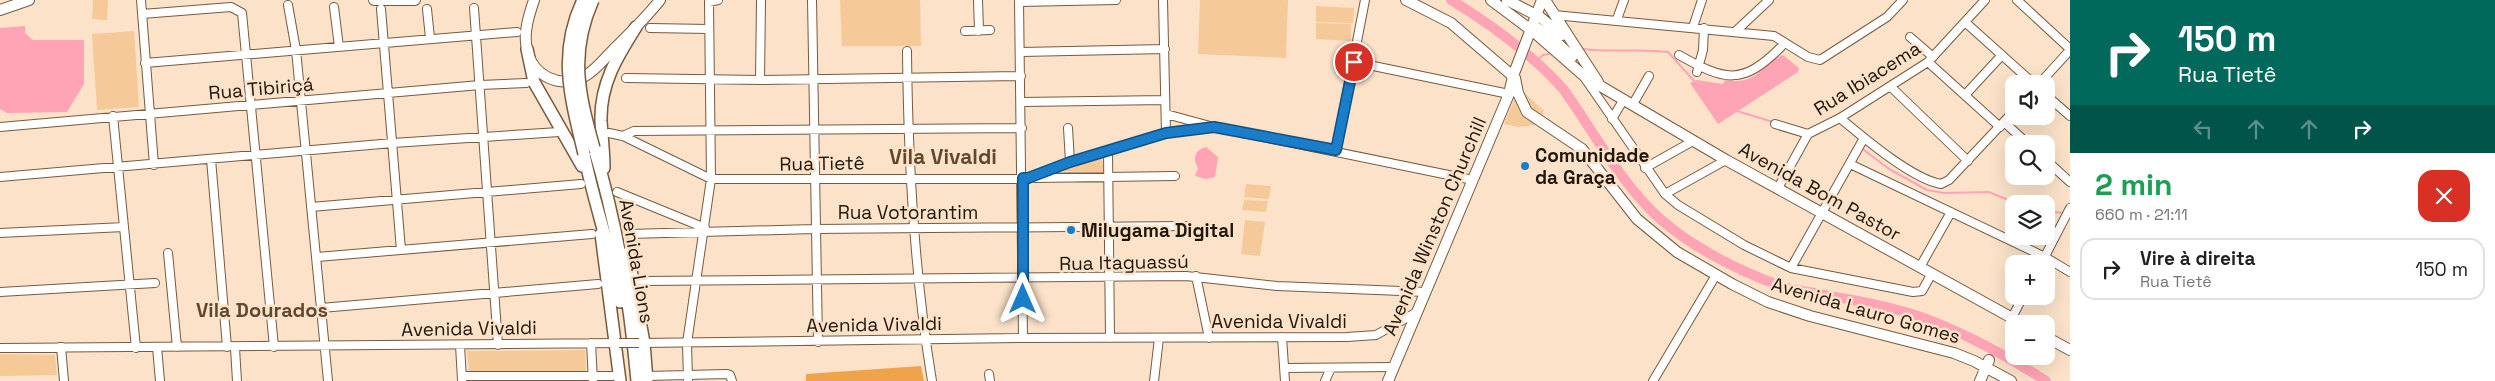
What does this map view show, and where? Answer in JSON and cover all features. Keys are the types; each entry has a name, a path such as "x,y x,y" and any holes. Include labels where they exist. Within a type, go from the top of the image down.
{"highway":[{"path":"583,0 572,32 567,68 570,101 589,151"},
{"path":"589,151 578,72 580,40 593,0"},
{"path":"604,180 601,120 604,91 614,63 636,27"},
{"path":"526,49 534,82 584,180"},
{"name":"Avenida Lions","path":"589,151 604,180 605,209 630,381"},
{"name":"Avenida Lions","path":"589,151 584,180 605,209 620,249 643,379"},
{"path":"605,209 626,243 641,343 643,379"},
{"path":"605,209 603,262 618,343 616,379"}],"main road":[{"path":"0,4 12,0"},
{"path":"0,10 29,0"},
{"path":"374,0 415,0"},
{"path":"534,0 527,29 526,49 535,67 544,76 558,82 571,82 589,73 636,27 660,0"},
{"path":"1406,0 1451,23 1515,76"},
{"path":"1422,0 1463,24 1515,76"},
{"path":"1491,0 1535,24"},
{"path":"1506,0 1553,39 1600,84"},
{"name":"Avenida Winston Churchill","path":"1388,381 1473,180 1528,44 1543,0"},
{"name":"Avenida Bom Pastor","path":"1543,0 1600,84"},
{"name":"Avenida Bom Pastor","path":"1535,24 1574,46"},
{"name":"Avenida Bom Pastor","path":"1535,24 1583,75 1726,160 2007,315"},
{"name":"Avenida Lauro Gomes","path":"1515,76 1518,93 1528,112 1582,149 1643,225 1669,246 1716,275 1752,295 1785,308 1954,353 1988,364 2011,381"},
{"path":"2055,342 2070,350"},
{"path":"1980,381 1988,364"}],"street":[{"path":"141,0 154,165"},
{"path":"688,377 687,343 711,179 709,2 718,0"},
{"path":"760,80 761,0"},
{"path":"812,0 814,229 818,342"},
{"path":"978,0 979,31"},
{"path":"1023,338 1022,228 1026,178 1022,128 1019,1 1116,0"},
{"path":"1163,0 1166,133"},
{"path":"1336,150 1365,0"},
{"path":"1617,20 1624,0"},
{"path":"1694,27 1702,0"},
{"path":"1736,31 1769,0"},
{"path":"1554,15 1774,36 1808,57 1820,60 1887,17 1903,0"},
{"name":"Rua Ibiacema","path":"1775,124 1808,134 1840,118 1931,60 1985,0"},
{"path":"2016,0 2070,49 2047,75"},
{"path":"288,4 296,50 328,381"},
{"path":"142,14 231,7 242,13 274,347"},
{"path":"334,7 339,47"},
{"path":"474,8 498,345"},
{"path":"381,9 401,250"},
{"path":"427,9 430,38"},
{"path":"1965,22 2024,75"},
{"path":"650,28 709,29"},
{"path":"1698,69 1704,28"},
{"path":"965,31 990,30"},
{"path":"145,63 517,32"},
{"path":"1910,37 1965,95 2016,135"},
{"path":"1679,55 1698,69 1738,76 1762,66 1781,48"},
{"path":"1020,52 1165,49"},
{"path":"907,50 910,178 917,278 932,381"},
{"path":"1965,95 2002,55"},
{"path":"1354,62 1515,76"},
{"path":"1583,75 1645,168 1665,194 1678,205 1744,245 1791,268 1916,293 1922,291 1932,274"},
{"path":"626,78 760,80 1021,76"},
{"path":"1612,119 1649,76"},
{"name":"Rua Tibiriçá","path":"0,127 300,100 526,83"},
{"path":"1891,87 1968,161"},
{"path":"1022,102 1165,100"},
{"path":"2055,102 2070,116"},
{"path":"1166,114 1214,127"},
{"path":"113,116 136,348"},
{"path":"1840,118 1864,138 1917,174 1942,184 1949,180 1968,161 2005,121"},
{"name":"Rua Tietê","path":"609,133 623,136 711,179 1026,178 1070,162 1166,133 1214,127 1336,150 1473,180"},
{"path":"623,136 631,132 710,130 1022,128"},
{"path":"1068,128 1070,162"},
{"path":"0,177 393,143 560,132"},
{"path":"1778,188 1808,134"},
{"path":"1791,268 1864,138"},
{"path":"1645,168 1693,141"},
{"path":"1108,151 1110,338"},
{"path":"211,160 231,347 237,381"},
{"path":"1665,194 1726,160"},
{"path":"1850,164 2033,255"},
{"path":"1058,166 1061,177"},
{"path":"2055,168 2070,182"},
{"path":"1026,178 1175,176"},
{"path":"311,207 487,192 584,180"},
{"path":"617,192 705,229"},
{"path":"2046,255 2068,223 2070,208"},
{"path":"1920,267 1950,212"},
{"path":"671,215 676,224 672,231"},
{"path":"0,233 124,226"},
{"name":"Rua Votorantim","path":"629,234 705,229 1187,226"},
{"path":"317,257 592,234"},
{"path":"168,253 177,347"},
{"path":"2055,265 2070,272"},
{"path":"1653,381 1716,275"},
{"path":"1196,276 1209,338"},
{"name":"Rua Itaguassú","path":"642,282 1196,276 1225,282 1277,286 1426,292"},
{"path":"0,292 154,283"},
{"path":"321,308 598,284"},
{"name":"Avenida Vivaldi","path":"0,348 1369,336 1385,330 1417,312"},
{"path":"1282,337 1285,381"},
{"path":"1154,381 1159,338"},
{"path":"591,343 593,379"},
{"path":"460,345 462,379 616,379"},
{"path":"61,347 64,381"},
{"path":"157,347 160,381"},
{"path":"1285,368 1394,367"},
{"path":"1325,381 1331,368"},
{"path":"643,379 727,374 730,375 732,381"}],"shaded area":[{"path":"93,0 108,0 107,20 92,19"},
{"path":"840,0 920,0 921,46 842,46"},
{"path":"1200,0 1288,0 1286,58 1198,54"},
{"path":"1316,6 1354,8 1353,23 1316,22"},
{"path":"1316,23 1351,24 1351,41 1316,39"},
{"path":"25,26 25,33 33,40 84,40 84,84 67,112 7,113 0,109 0,28"},
{"path":"134,31 139,107 97,110 92,34"},
{"path":"1783,55 1799,68 1798,72 1718,124 1690,83 1697,80 1723,84 1725,80 1745,80"},
{"path":"1519,88 1544,111 1540,124 1518,127 1504,124"},
{"path":"1206,147 1218,157 1215,177 1206,179 1195,176 1198,168 1195,158 1199,150"},
{"path":"1101,156 1105,173 1061,171 1062,168"},
{"path":"1246,184 1271,186 1269,199 1244,197"},
{"path":"1244,200 1268,201 1266,212 1242,210"},
{"path":"1245,220 1265,222 1260,256 1241,254"},
{"path":"585,350 586,371 469,372 467,351"},
{"path":"0,354 55,355 57,375 0,376"},
{"path":"921,366 924,381 806,381 806,374"}],"waterway":[{"path":"1451,0 1511,41 1552,77 1564,90 1634,192 1660,219 1693,243 1730,264 1787,288 1888,307 1937,323 1985,346 2046,381"},
{"path":"1584,49 1668,52 1694,81"},
{"path":"1536,61 1543,55 1549,54"},
{"path":"1737,111 1773,122"},
{"path":"1864,150 1889,169 1927,190 1944,193 1989,192 2005,199"},
{"path":"2055,212 2064,213"}],"place":[{"name":"Comunidade da Graça","path":"1525,166"},
{"name":"Milugama Digital","path":"1071,230"}],"district":[{"name":"Vila Vivaldi","path":"943,157"},
{"name":"Vila Dourados","path":"262,310"}],"route":[{"path":"1023,299 1023,178 1028,178 1070,162 1166,133 1214,127 1336,150 1354,62"}]}
